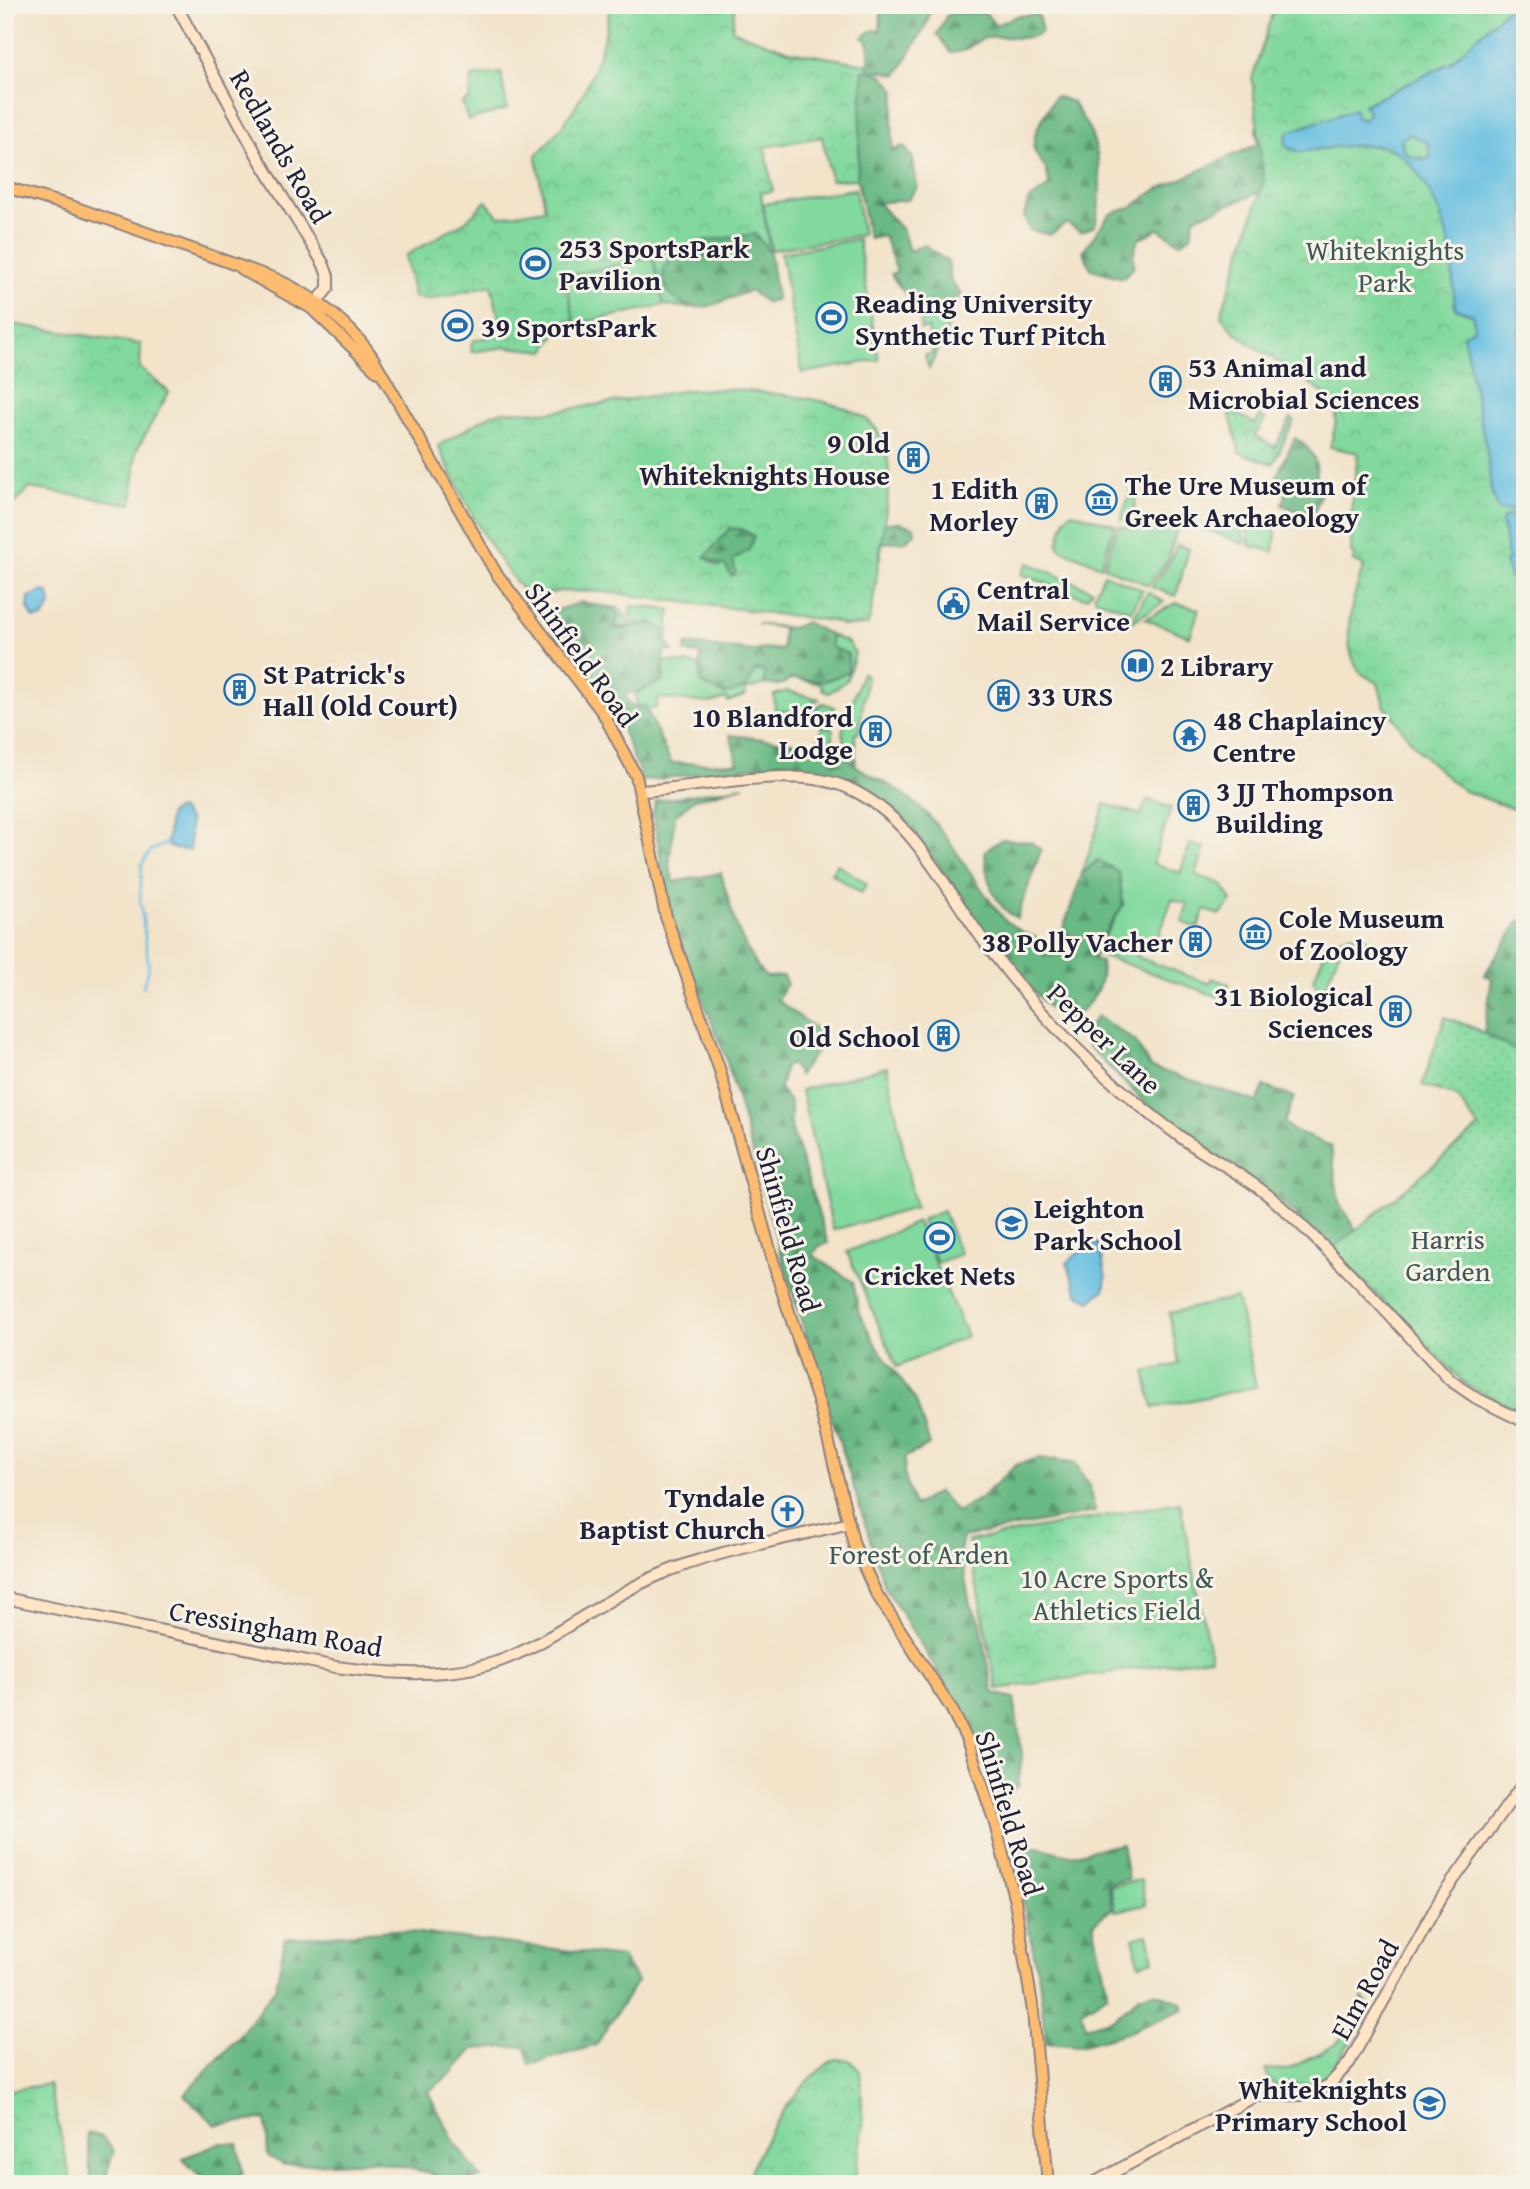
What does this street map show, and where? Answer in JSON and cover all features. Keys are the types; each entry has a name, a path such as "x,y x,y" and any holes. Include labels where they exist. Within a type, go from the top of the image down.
{"main road":[{"name":"Shinfield Road","path":"5,187 71,206 235,265 314,305 380,374 399,401 496,573 603,713 636,776 666,917 719,1068 777,1275 820,1407 862,1566 876,1593 951,1708 967,1740 987,1797 1019,1921 1033,2011 1048,2184"},
{"name":"Shinfield Road","path":"1041,2184 1044,2139"}],"street":[{"name":"Redlands Road","path":"176,5 258,157 323,263 328,276 328,288 314,305"},
{"name":"Pepper Lane","path":"640,791 792,777 835,782 876,804 914,842 987,946 1071,1042 1173,1131 1275,1201 1450,1380 1476,1398 1525,1422"},
{"name":"Cressingham Road","path":"5,1598 336,1667 404,1672 440,1671 502,1660 608,1600 678,1568 849,1523"},
{"name":"Elm Road","path":"1092,2184 1255,2096 1301,2095 1329,2085 1349,2063 1454,1878 1524,1786"}],"green space":[{"path":"610,5 694,5 719,10 735,5 732,30 789,51 867,64 869,71 863,70 857,179 831,180 822,137 765,147 773,191 761,193 770,253 756,234 702,241 664,266 664,281 668,292 691,308 664,305 653,257 565,276 574,320 565,322 545,351 506,347 471,352 472,341 503,333 491,285 428,300 414,297 405,256 466,221 486,201 499,217 545,209 536,155 564,123 586,86 601,47"},
{"path":"933,5 925,27 897,75 871,71 883,75 896,91 892,118 893,150 904,146 913,159 917,187 908,200 874,203 879,204 903,231 909,251 924,245 948,262 951,282 962,295 933,313 909,296 895,281 891,274 897,272 884,236 869,239 857,179 863,70 869,71 869,43 862,37 873,30 880,31 881,13 886,6"},
{"name":"Whiteknights Park","path":"1275,5 1525,5 1525,813 1464,791 1447,777 1419,751 1384,705 1378,683 1360,672 1353,660 1349,634 1352,605 1364,566 1353,561 1355,555 1351,553 1352,502 1358,453 1330,447 1336,414 1331,402 1303,378 1246,340 1231,328 1221,315 1264,181 1252,79"},
{"path":"986,13 995,25 1017,16 1038,14 1042,32 1021,38 986,38 966,50 950,52 937,34 947,15"},
{"path":"501,73 507,109 468,120 462,103 470,98 472,77"},
{"path":"1055,96 1073,102 1090,131 1099,166 1100,191 1095,226 1081,232 1066,223 1050,235 1030,230 1024,217 1028,201 1049,186 1046,168 1035,152 1034,138"},
{"path":"1292,106 1261,192 1194,218 1191,236 1180,243 1158,229 1138,240 1133,255 1134,267 1123,278 1091,269 1083,251 1110,214 1132,207 1154,191 1258,144 1256,128"},
{"path":"855,189 863,235 771,250 763,204"},
{"path":"756,234 770,253 777,299 767,303 750,291 705,307 674,302 662,278 664,266 702,241"},
{"name":"Reading University Synthetic Turf Pitch","path":"858,239 879,360 802,373 781,253"},
{"path":"654,257 664,305 575,324 565,276"},
{"path":"933,316 949,326 929,369 925,355 933,354 928,328 920,329 922,318"},
{"path":"5,323 141,344 140,368 169,392 136,451 132,504 29,488 5,514"},
{"path":"729,389 813,399 845,408 874,426 883,441 888,458 889,477 868,625 845,626 832,621 604,592 561,591 530,598 490,545 438,446 492,414 505,411 551,412 688,390","holes":["730,528 741,529 754,536 749,550 733,560 736,574 731,576 725,565 717,566 705,557"]},
{"path":"1228,408 1255,424 1260,416 1265,419 1255,436 1275,447 1291,418 1294,420 1273,464 1240,453"},
{"path":"1295,438 1313,456 1316,479 1322,489 1313,517 1282,505 1286,495 1277,475"},
{"path":"1130,492 1135,496 1134,509 1129,518 1121,520"},
{"path":"1072,512 1115,525 1101,566 1062,550 1058,545 1065,518"},
{"path":"1139,516 1177,529 1168,560 1148,585 1104,567 1118,526 1127,528"},
{"path":"1272,518 1276,534 1274,552 1249,545 1246,521"},
{"path":"1242,521 1244,544 1202,528 1203,525"},
{"path":"896,522 914,527 915,533 906,541 882,543 880,559 875,565 878,524"},
{"path":"730,528 741,529 754,536 749,550 733,560 736,574 731,576 727,568 705,557"},
{"path":"1177,545 1189,549 1176,596 1151,587 1170,562"},
{"path":"1028,563 1092,590 1087,597 1082,597 1021,574"},
{"path":"1104,574 1143,590 1131,611 1096,599 1094,595"},
{"path":"1148,592 1164,602 1130,623"},
{"path":"582,602 614,609 619,617 614,628 624,629 651,622 668,633 667,640 673,651 664,651 664,680 636,693 626,693 626,699 633,707 645,706 671,763 738,763 730,735 839,748 854,764 904,794 927,814 1006,921 1022,932 1057,947 1082,874 1098,860 1119,872 1123,905 1098,944 1094,959 1101,962 1102,973 1093,998 1065,1024 1005,958 939,866 896,814 871,794 843,778 790,762 781,762 643,781 621,727 600,695 560,647 544,614"},
{"path":"1176,603 1199,609 1190,637 1145,619"},
{"path":"599,606 619,608 632,627 613,627 619,617 614,609"},
{"path":"631,606 670,610 668,633 651,622 637,626 629,615"},
{"path":"806,622 831,635 831,647 848,654 848,672 825,681 790,679 774,685 764,683 765,672 756,670 746,688 725,695 701,683 700,654 685,652 686,644 755,651 766,648 782,650 783,628 757,624 792,628"},
{"path":"831,635 847,642 855,653 847,680 829,693 823,690 821,684 801,680 825,681 848,672 831,647"},
{"path":"663,661 699,665 701,683 746,688 755,670 765,672 766,684 745,690 746,695 728,702 727,698 711,703 658,698 656,708 648,710 645,706 636,707 636,693 664,679"},
{"path":"862,673 867,675 859,733 855,733 856,763 846,751 842,732"},
{"path":"787,691 819,699 801,713 775,710 774,695"},
{"path":"823,703 835,707 831,724 804,719"},
{"path":"821,726 833,728 833,741 829,746 813,745 818,743 819,735 822,735"},
{"name":"Forest of Arden","path":"744,786 695,799 675,815 669,865 674,882 721,873 737,928 749,954 766,977 783,976 787,984 777,1000 816,1029 819,1048 799,1075 791,1064 785,1067 780,1088 791,1104 791,1127 828,1243 819,1246 813,1255 853,1282 859,1312 876,1345 916,1401 930,1445 905,1457 904,1474 914,1506 938,1492 957,1512 982,1497 1016,1465 1038,1458 1075,1462 1089,1486 1095,1512 963,1537 960,1550 970,1605 980,1620 993,1693 1014,1698 1022,1755 1018,1786 1000,1802 958,1704 885,1587 782,1259 726,1058 670,917 653,812 656,801"},
{"path":"1147,799 1171,808 1153,863 1180,873 1190,844 1205,848 1196,875 1222,884 1232,901 1220,915 1204,910 1198,928 1182,922 1188,904 1172,899 1155,946 1143,942 1137,957 1210,984 1212,978 1229,984 1224,999 1095,953 1123,905 1098,860 1082,874 1105,804 1141,815"},
{"path":"1002,839 1031,842 1041,850 1017,918 996,898 987,870 985,851"},
{"path":"837,864 867,884 861,893 831,873"},
{"path":"1525,918 1525,1056 1484,1033 1492,978 1484,975 1519,922"},
{"path":"1353,934 1370,939 1374,945 1372,951 1343,941 1325,989 1319,988 1313,980 1329,942"},
{"path":"1097,1016 1135,1041 1150,1067 1257,1102 1264,1086 1294,1097 1284,1123 1294,1131 1331,1146 1339,1204 1356,1230 1332,1250 1275,1197 1145,1103 1085,1043 1085,1032"},
{"name":"Harris Garden","path":"1445,1017 1474,1028 1525,1056 1525,1413 1466,1385 1332,1250 1479,1127 1455,1096 1422,1085"},
{"path":"887,1067 915,1208 833,1230 801,1090"},
{"name":"Cricket Nets","path":"943,1211 960,1254 937,1263 921,1220"},
{"path":"917,1222 967,1336 897,1367 847,1252"},
{"path":"1237,1298 1256,1387 1153,1408 1145,1372 1179,1364 1169,1313"},
{"name":"10 Acre Sports & Athletics Field","path":"1180,1502 1211,1658 997,1689 968,1541"},
{"path":"1122,1844 1128,1879 1108,1884 1112,1909 1093,1923 1108,1994 1082,2011 1085,2027 1115,2018 1139,1996 1154,1992 1181,2002 1184,2009 1126,2033 1080,2046 1046,2043 1039,1979 1013,1854 1016,1847 1036,1847 1070,1855"},
{"path":"1141,1880 1146,1905 1115,1911 1110,1886"},
{"path":"393,1930 622,1957 637,1981 596,2045 530,2065 525,2046 473,2049 454,2071 428,2092 455,2143 481,2178 452,2184 427,2172 374,2161 284,2165 268,2156 266,2119 216,2125 184,2095 237,2039 276,1987 285,1939"},
{"path":"1148,1934 1154,1960 1139,1964 1133,1938"},
{"path":"1363,1997 1370,2011 1328,2076 1315,2083 1277,2086 1270,2081 1265,2069 1287,2070 1336,2044 1356,2021"},
{"path":"834,2059 849,2060 860,2071 863,2123 854,2184 745,2184 770,2131 781,2115 805,2084"},
{"path":"49,2084 72,2184 5,2184 5,2091"},
{"path":"87,2133 102,2137 114,2151 103,2184 91,2184"},
{"path":"222,2143 237,2143 243,2174 224,2180 209,2180 196,2173 183,2158"}],"water":[{"path":"1511,5 1525,5 1525,252 1517,348 1525,419 1525,510 1498,510 1491,490 1487,452 1463,334 1474,329 1473,315 1455,308 1449,243 1433,200 1416,171 1393,150 1381,146 1351,146 1300,152 1288,148 1285,141 1288,132 1355,109 1356,118 1365,120 1369,112 1364,105 1450,63","holes":["1410,134 1429,144 1430,158 1423,160 1423,157 1414,158 1405,152 1401,140"]},
{"path":"1525,514 1525,618 1505,562 1508,560 1502,520 1507,516"},
{"path":"43,591 49,593 51,605 43,618 34,619 28,608 29,597"},
{"path":"180,809 190,821 190,850 174,849 166,844 170,813"},
{"path":"1099,1243 1106,1278 1104,1290 1090,1301 1078,1294 1067,1263 1080,1251"}],"waterway":[{"path":"143,987 149,968 140,898 142,864 151,850 166,844"}],"place":[{"name":"253 SportsPark Pavilion","path":"536,263"},
{"name":"Reading University Synthetic Turf Pitch","path":"832,318"},
{"name":"39 SportsPark","path":"458,326"},
{"name":"53 Animal and Microbial Sciences","path":"1165,382"},
{"name":"9 Old Whiteknights House","path":"913,458"},
{"name":"The Ure Museum of Greek Archaeology","path":"1102,500"},
{"name":"1 Edith Morley","path":"1041,504"},
{"name":"Central Mail Service","path":"954,604"},
{"name":"2 Library","path":"1137,665"},
{"name":"St Patrick's Hall (Old Court)","path":"240,689"},
{"name":"33 URS","path":"1004,695"},
{"name":"10 Blandford Lodge","path":"876,732"},
{"name":"48 Chaplaincy Centre","path":"1190,735"},
{"name":"3 JJ Thompson Building","path":"1193,806"},
{"name":"Cole Museum of Zoology","path":"1256,933"},
{"name":"38 Polly Vacher","path":"1196,941"},
{"name":"31 Biological Sciences","path":"1396,1011"},
{"name":"Old School","path":"943,1036"},
{"name":"Leighton Park School","path":"1011,1223"},
{"name":"Cricket Nets","path":"940,1237"},
{"name":"Tyndale Baptist Church","path":"788,1512"},
{"name":"Whiteknights Primary School","path":"1430,2104"}]}
